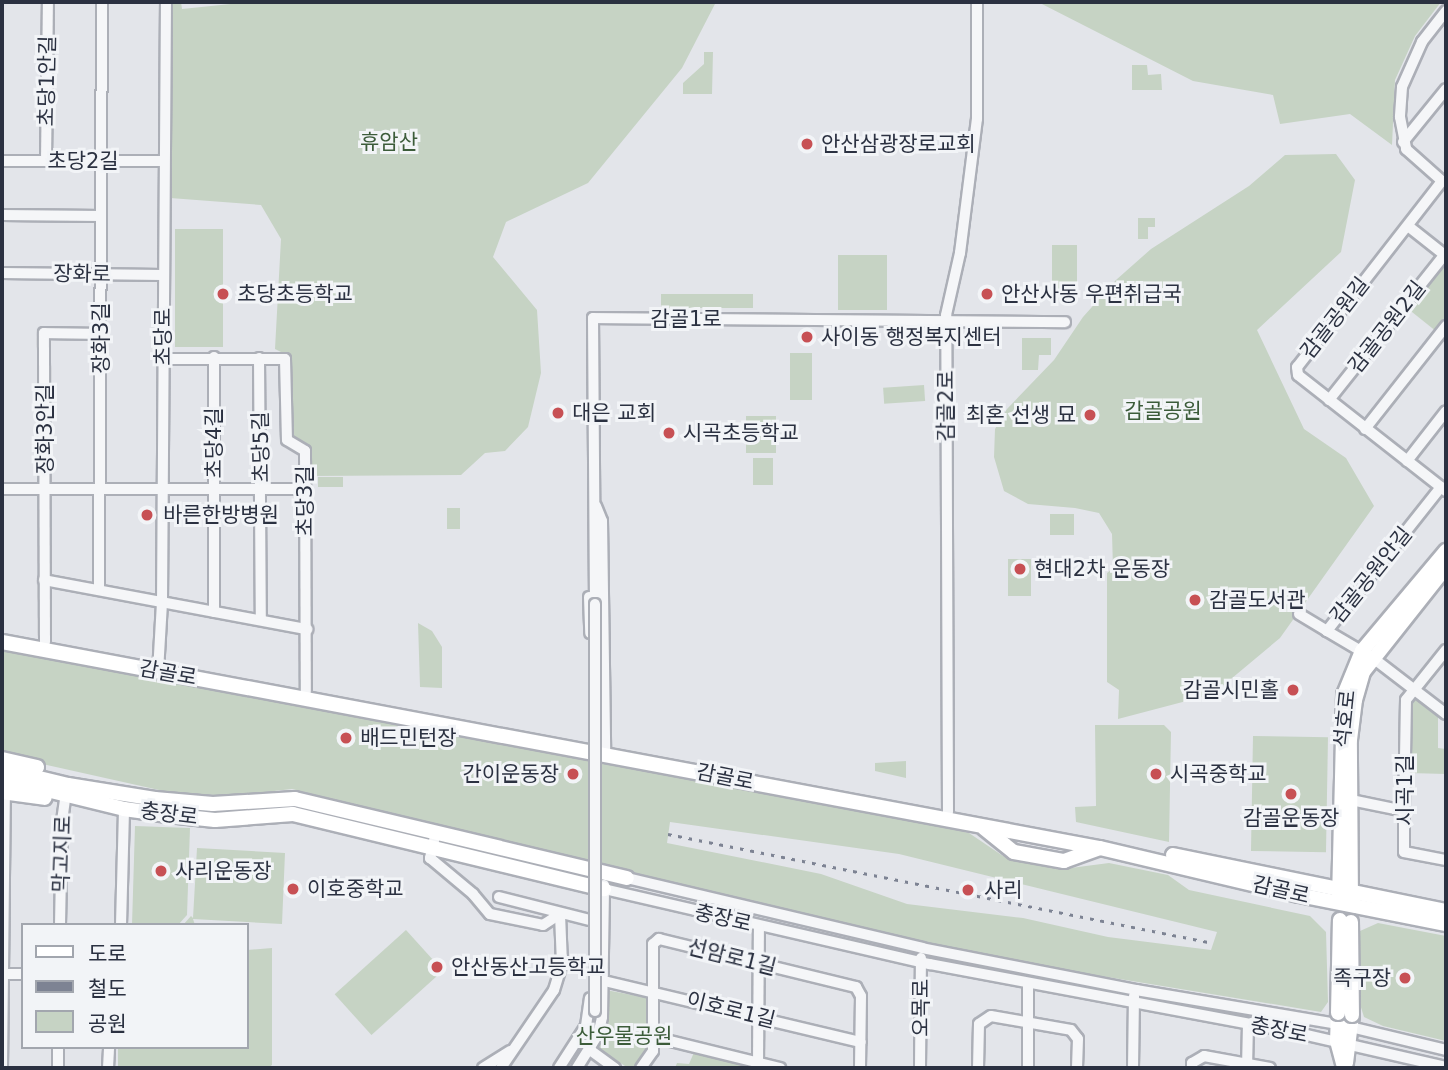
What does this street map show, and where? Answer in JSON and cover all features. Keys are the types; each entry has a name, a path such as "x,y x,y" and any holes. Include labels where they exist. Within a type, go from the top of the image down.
{"main road":[{"name":"석호로","path":"1344,1020 1344,695 1367,655 1446,551"},
{"name":"석호로","path":"1345,898 1351,800 1350,740 1355,700 1367,655 1446,567"},
{"name":"감골로","path":"2,633 158,667 1160,852 1446,924"},
{"name":"감골로","path":"2,642 306,691 1345,898 1446,911"},
{"path":"2,759 52,771 66,790"},
{"name":"충장로","path":"2,769 124,809 215,820 293,814 597,887"},
{"name":"충장로","path":"3,788 66,790 213,804 295,799 627,878"},
{"path":"1344,1020 1344,1068"}],"street":[{"name":"초당1안길","path":"46,161 48,2"},
{"name":"장화3길","path":"99,590 102,2"},
{"name":"초당로","path":"158,667 162,603 162,275 166,2"},
{"name":"감골2로","path":"948,812 946,320 960,253 977,119 977,2"},
{"path":"1445,181 1406,149 1400,117 1402,87 1422,42 1446,11"},
{"path":"1403,142 1446,89"},
{"name":"초당2길","path":"2,161 164,161"},
{"name":"감골공원길","path":"1444,489 1298,375 1297,367 1445,181"},
{"path":"2,215 101,216"},
{"path":"1408,226 1445,255"},
{"name":"감골공원2길","path":"1329,400 1445,255"},
{"name":"장화로","path":"2,274 162,275"},
{"name":"감골1로","path":"569,1068 586,1044 595,1011 593,318 1065,322"},
{"path":"1366,429 1446,326"},
{"name":"장화3안길","path":"45,642 44,333 100,334"},
{"name":"초당4길","path":"214,358 214,612"},
{"name":"초당5길","path":"259,358 261,620"},
{"name":"초당3길","path":"163,359 285,359 287,440 305,451 306,691"},
{"path":"1407,461 1446,411"},
{"path":"2,489 305,489"},
{"name":"감골공원안길","path":"1444,489 1327,631 1367,655 1446,714"},
{"path":"593,496 602,521 599,750"},
{"path":"44,580 307,629"},
{"path":"1299,614 1327,631"},
{"path":"1415,689 1446,650"},
{"name":"시곡1길","path":"1415,689 1406,701 1405,852 1446,860"},
{"path":"2,1068 3,788"},
{"name":"막고지로","path":"60,923 66,790"},
{"path":"1351,800 1404,811"},
{"path":"121,923 124,809"},
{"path":"436,832 430,858 473,894 490,914 543,925 560,914"},
{"path":"576,1068 590,1050 602,1017 597,871"},
{"name":"충장로","path":"627,878 922,948 1136,990 1344,1020 1446,1049"},
{"path":"559,1068 579,1041 590,1010 590,920 597,887"},
{"name":"충장로","path":"597,887 921,962 1248,1024 1446,1067"},
{"path":"499,897 590,920"},
{"path":"501,1068 554,990 562,964 560,914"},
{"path":"758,1062 760,926"},
{"name":"선암로1길","path":"641,1068 653,1051 653,944 659,939 856,987 861,996 860,1068"},
{"name":"오목로","path":"920,1068 922,948"},
{"path":"2,974 21,974"},
{"name":"이호로1길","path":"600,980 861,1042"},
{"path":"1028,984 1028,1068"},
{"path":"1133,1068 1133,1003 1136,990"},
{"path":"978,1068 979,1024 991,1016 1071,1030 1078,1039 1077,1068"},
{"path":"1247,1066 1248,1024"},
{"path":"654,1037 780,1068"},
{"path":"58,1049 58,1068"},
{"path":"108,1068 109,1049"},
{"path":"483,1068 514,1049"},
{"path":"590,1050 615,1068"},
{"path":"1192,1068 1192,1063 1204,1056 1247,1066 1270,1068"}],"green space":[{"name":"휴암산","path":"168,2 181,2 182,9 250,2 716,2 682,68 588,183 506,222 493,257 537,310 541,373 528,427 505,451 485,453 461,475 311,476 309,449 292,437 291,357 275,349 281,239 261,205 170,198"},
{"path":"1038,2 1441,2 1415,36 1395,80 1392,145 1350,114 1280,124 1273,95 1193,81"},
{"path":"704,52 713,52 712,94 683,94 683,83 704,64"},
{"path":"1132,65 1147,65 1148,75 1161,74 1162,90 1132,90"},
{"name":"감골공원","path":"1336,154 1355,180 1341,252 1257,330 1304,429 1346,458 1374,506 1280,638 1213,694 1118,719 1119,690 1107,682 1107,573 1113,568 1112,534 1099,513 1028,504 1004,491 994,457 995,429 1007,409 1054,360 1083,317 1116,280 1151,249 1249,186 1285,155"},
{"path":"1138,218 1155,218 1155,227 1148,227 1148,239 1138,239"},
{"path":"175,229 223,229 223,347 175,347"},
{"path":"1052,245 1077,245 1077,290 1052,290"},
{"path":"838,255 887,255 887,310 838,310"},
{"path":"1446,261 1446,320 1437,332 1407,308 1442,262"},
{"path":"661,294 753,294 753,308 661,308"},
{"path":"1022,338 1051,338 1051,355 1039,355 1038,370 1022,370"},
{"path":"790,353 812,353 812,400 790,400"},
{"path":"924,385 925,401 884,404 883,388"},
{"path":"746,416 776,416 776,453 746,453"},
{"path":"753,458 773,458 773,485 753,485"},
{"path":"318,477 343,477 343,487 318,487"},
{"path":"447,508 460,508 460,529 447,529"},
{"path":"1050,514 1074,514 1074,535 1050,535"},
{"name":"현대2차 운동장","path":"1008,559 1031,559 1031,596 1008,596"},
{"path":"418,623 432,631 442,647 442,688 420,687"},
{"path":"2,647 957,830 969,833 1003,856 1063,869 1109,863 1168,875 1189,890 1310,916 1326,932 1328,1002 1321,1012 968,954 292,789 230,796 168,792 2,755","holes":["670,822 899,854 1217,932 1211,950 1108,937 1023,918 907,904 821,874 667,843"]},
{"path":"1418,696 1438,713 1438,748 1446,749 1446,774 1409,773 1410,706"},
{"path":"1095,725 1164,725 1171,732 1169,842 1076,822 1075,807 1096,806"},
{"name":"감골운동장","path":"1253,736 1328,737 1326,852 1251,851"},
{"path":"906,761 906,778 875,771 875,763"},
{"name":"사리운동장","path":"135,826 190,828 187,915 180,923 132,923"},
{"path":"197,848 285,853 282,924 193,919 194,923 185,923 191,916 193,918"},
{"path":"1378,923 1446,936 1446,1041 1383,1026 1364,1017 1358,998 1360,931"},
{"path":"406,930 443,971 371,1035 335,994"},
{"path":"272,948 272,1065 268,1068 118,1068 118,1049 248,1049 248,950"},
{"name":"산우물공원","path":"606,990 648,998 648,1039 645,1053 635,1068 628,1068 595,1046"},
{"path":"695,1050 765,1068 675,1068 677,1063 689,1064"}],"railway":[{"path":"668,834 1213,943"}],"place":[{"name":"안산삼광장로교회","path":"807,144"},
{"name":"초당초등학교","path":"223,294"},
{"name":"안산사동 우편취급국","path":"987,294"},
{"name":"사이동 행정복지센터","path":"807,337"},
{"name":"대은 교회","path":"558,413"},
{"name":"최혼 선생 묘","path":"1090,415"},
{"name":"시곡초등학교","path":"669,433"},
{"name":"바른한방병원","path":"147,515"},
{"name":"현대2차 운동장","path":"1020,569"},
{"name":"감골도서관","path":"1195,600"},
{"name":"감골시민홀","path":"1293,690"},
{"name":"배드민턴장","path":"346,738"},
{"name":"간이운동장","path":"573,774"},
{"name":"시곡중학교","path":"1156,774"},
{"name":"감골운동장","path":"1291,794"},
{"name":"사리운동장","path":"161,871"},
{"name":"이호중학교","path":"293,889"},
{"name":"사리","path":"968,890"},
{"name":"안산동산고등학교","path":"437,967"},
{"name":"족구장","path":"1405,978"}]}
